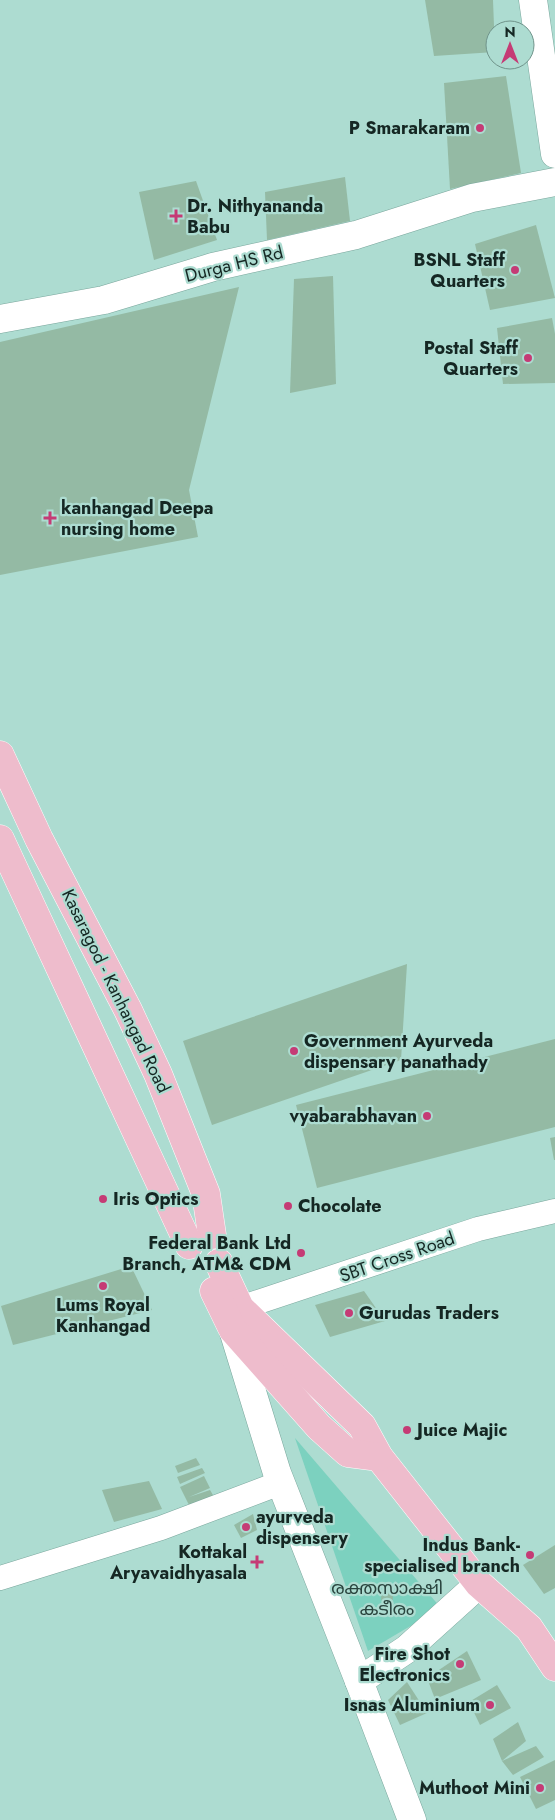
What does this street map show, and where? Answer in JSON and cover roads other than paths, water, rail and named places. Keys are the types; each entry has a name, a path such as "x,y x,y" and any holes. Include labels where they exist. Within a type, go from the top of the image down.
{"main road":[{"name":"Kasaragod - Kanhangad Road","path":"0,755 39,839 128,1010 158,1074 206,1194 206,1253 241,1319 319,1427 348,1453 379,1457 479,1584"},
{"path":"1,845 206,1253"},
{"path":"479,1584 529,1628 555,1667"}],"street":[{"path":"533,0 555,154"},
{"name":"Durga HS Rd","path":"0,319 104,300 213,267 356,235 472,198 555,182"},
{"name":"SBT Cross Road","path":"241,1319 478,1229 555,1211"},
{"path":"241,1319 280,1483 412,1820"},
{"path":"0,1578 161,1528 280,1483"},
{"path":"359,1681 408,1649 479,1584"}],"place":[{"name":"P Smarakaram","path":"480,128"},
{"name":"Dr. Nithyananda Babu","path":"176,216"},
{"name":"BSNL Staff Quarters","path":"515,270"},
{"name":"Postal Staff Quarters","path":"528,358"},
{"name":"kanhangad Deepa nursing home","path":"50,518"},
{"name":"Government Ayurveda dispensary panathady","path":"294,1051"},
{"name":"vyabarabhavan","path":"427,1116"},
{"name":"Iris Optics","path":"103,1199"},
{"name":"Chocolate","path":"288,1206"},
{"name":"Federal Bank Ltd Branch, ATM& CDM","path":"301,1253"},
{"name":"Lums Royal Kanhangad","path":"103,1286"},
{"name":"Gurudas Traders","path":"349,1313"},
{"name":"Juice Majic","path":"407,1430"},
{"name":"ayurveda dispensery","path":"246,1527"},
{"name":"Indus Bank- specialised branch","path":"530,1555"},
{"name":"Kottakal Aryavaidhyasala","path":"257,1562"},
{"name":"Fire Shot Electronics","path":"460,1664"},
{"name":"Isnas Aluminium","path":"490,1705"},
{"name":"Muthoot Mini","path":"540,1788"}],"park label":[{"name":"രക്തസാക്ഷി കടീരം","path":"387,1598"}]}
